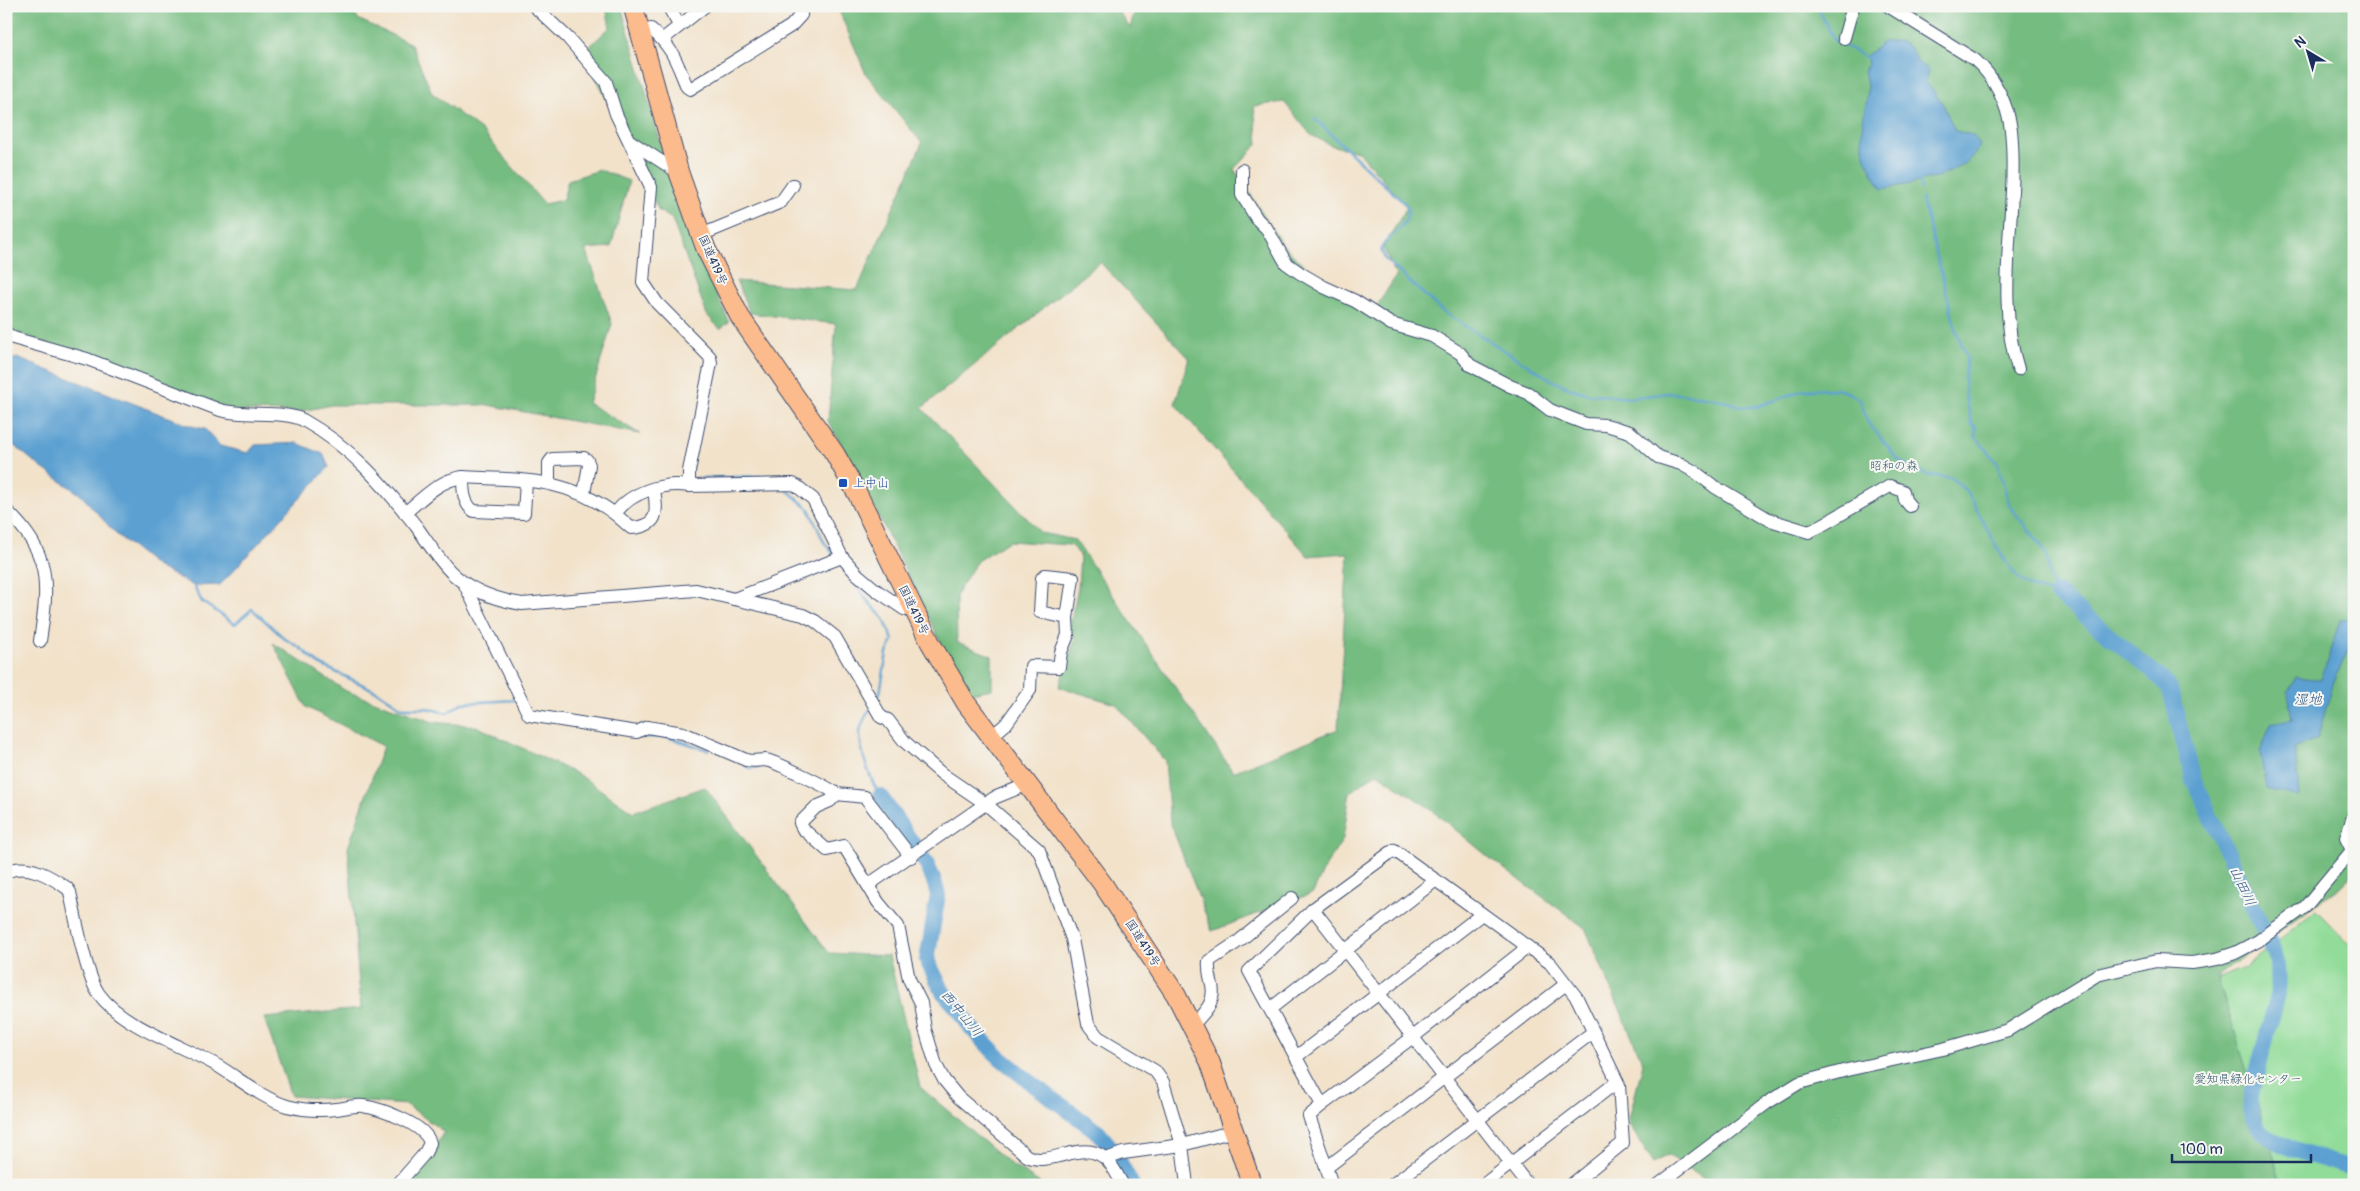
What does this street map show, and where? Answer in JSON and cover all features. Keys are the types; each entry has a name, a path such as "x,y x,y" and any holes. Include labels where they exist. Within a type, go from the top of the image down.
{"highway":[{"name":"国道419号","path":"634,6 679,173 706,249 740,317 840,462 915,612 966,703 1128,920 1176,994 1210,1062 1252,1185"}],"street":[{"path":"534,6 568,38 606,82 616,114 651,186 644,282 657,303 710,356 711,363 689,471 689,486"},
{"path":"668,6 679,25"},
{"path":"662,39 705,6"},
{"path":"640,33 651,29 672,50 687,87 690,89 791,26 801,15 795,6"},
{"path":"1844,38 1853,6"},
{"path":"1888,6 1975,60 1982,66 1998,90 2010,128 2008,318 2013,352 2018,369"},
{"path":"630,141 679,173"},
{"path":"1242,170 1242,195 1257,219 1267,229 1286,263 1324,287 1355,301 1391,324 1432,336 1460,353 1470,365 1510,386 1528,393 1550,410 1586,424 1606,425 1630,432 1658,457 1681,464 1770,520 1795,529 1809,532 1828,523 1890,486 1903,491 1905,500 1910,506"},
{"path":"701,235 781,202 793,185"},
{"path":"6,333 13,338 87,360 220,410 235,414 282,416 300,419 350,451 405,513 452,573 464,582 502,601 522,604 696,590 803,615 830,631 841,645 881,717 888,720 905,742 942,774 986,804 1039,850 1072,939 1088,1024 1098,1037 1155,1071 1163,1082 1182,1145 1187,1185"},
{"path":"549,483 548,463 552,459 584,458 589,465 584,494"},
{"path":"462,478 463,493 470,508 474,511 524,513 526,481"},
{"path":"405,513 438,486 451,479 526,481 549,483 584,494 615,514 631,528 649,524 655,519 654,489"},
{"path":"615,514 618,509 643,493 675,484 689,486 793,484 813,499 842,557 857,574 904,609 915,612"},
{"path":"6,510 23,527 38,549 44,567 44,614 40,641"},
{"path":"734,599 842,557"},
{"path":"464,582 529,715 637,732 647,727 683,733 752,762 766,760 826,786 837,794 865,797 916,853"},
{"path":"992,736 1006,724 1030,690 1031,666 1059,666 1060,652 1068,635 1067,618"},
{"path":"868,885 994,798 1028,784"},
{"path":"837,794 816,807 800,823 803,829 827,850 844,846 878,902 898,926 909,979 921,1004 925,1029 936,1065 944,1080 958,1097 1027,1156 1035,1160 1079,1152 1094,1153 1108,1159 1123,1185"},
{"path":"1658,1185 1768,1103 1799,1083 1847,1070 1943,1049 2008,1030 2097,975 2156,961 2192,963 2217,959 2258,941 2305,907 2353,849 2346,838 2354,814"},
{"path":"1322,1105 1249,971 1313,909 1394,850 1550,963 1576,998 1617,1082 1623,1143 1571,1185"},
{"path":"6,872 23,868 35,871 67,888 70,892 81,940 97,992 108,1005 123,1017 201,1057 247,1086 282,1104 310,1110 362,1106 392,1115 424,1132 430,1143 425,1153 397,1185"},
{"path":"1270,1009 1436,880"},
{"path":"1191,1027 1212,1003 1214,996 1208,970 1209,961 1239,942 1292,898"},
{"path":"1313,909 1528,1185"},
{"path":"1296,1057 1482,914"},
{"path":"1332,1185 1309,1116 1528,947"},
{"path":"1326,1168 1566,984"},
{"path":"1392,1185 1593,1032"},
{"path":"1484,1185 1617,1082"},
{"path":"1108,1159 1123,1153 1182,1145 1234,1132"}],"green space":[{"path":"6,6 343,6 360,20 411,44 432,93 482,131 544,204 563,200 568,180 600,170 629,181 611,247 586,249 612,324 588,403 640,434 488,405 332,405 297,412 235,411 12,331 6,325"},
{"path":"621,6 680,210 729,322 720,329 707,315 672,219 659,211 584,52 610,27 606,7"},
{"name":"昭和の森","path":"837,6 1114,6 1130,28 1136,6 2354,6 2354,873 2341,886 2217,976 2283,1185 1723,1185 1710,1183 1668,1155 1653,1163 1628,1123 1643,1063 1585,928 1491,859 1428,807 1377,773 1350,792 1343,839 1324,869 1313,893 1212,931 1170,822 1165,761 1116,704 1059,687 1075,639 1070,625 1078,588 1080,555 1070,545 1009,541 977,561 956,595 957,642 992,656 992,689 966,694 858,474 828,421 836,324 750,313 736,281 857,290 922,143 866,74","holes":["1284,102 1311,135 1333,146 1358,151 1407,207 1383,247 1396,276 1375,309 1322,283 1282,244 1234,169 1258,144 1254,106","1100,262 1189,358 1175,404 1308,556 1348,553 1338,729 1233,772 1075,540 1041,533 922,408"]},
{"path":"273,643 346,691 433,722 476,726 579,775 633,812 705,787 829,953 889,956 920,1087 1009,1163 1043,1185 410,1185 444,1132 407,1105 291,1096 264,1018 361,1009 348,848 383,746 306,707"},
{"name":"愛知県緑化センター","path":"2316,910 2354,949 2354,1185 2130,1185 2108,1021 2244,968"}],"water":[{"path":"1899,41 1911,49 1917,62 1929,70 1926,82 1943,104 1955,131 1973,135 1980,145 1973,156 1951,171 1922,181 1882,189 1864,153 1862,128 1867,100 1867,87 1864,71 1868,64 1866,56 1883,42"},
{"path":"17,358 191,426 205,429 220,446 248,453 255,445 297,443 323,454 329,467 220,585 194,586 156,566 116,534 81,495 42,468 6,439 6,362"},
{"name":"湿地","path":"2340,620 2354,620 2354,637 2334,681 2317,739 2295,747 2299,797 2266,789 2260,752 2271,724 2292,720 2288,692 2296,677 2321,680"}],"waterway":[{"path":"1817,6 1834,40 1867,58"},
{"path":"1315,119 1407,206 1408,213 1403,224 1381,249 1385,259 1443,312 1555,382 1590,394 1630,398 1670,393 1713,398 1744,407 1756,407 1804,390 1837,389 1849,393 1860,400 1867,421 1899,461 1927,475 1952,478 1967,492 2000,552 2021,580 2038,589 2057,593 2052,584 2046,555 2041,545 2010,507 1997,463 1975,436 1976,428 1972,424 1965,393 1964,377 1967,358 1956,330 1922,199"},
{"path":"1920,181 1921,189"},
{"path":"703,478 770,476 774,479"},
{"path":"786,489 809,509 824,542 835,556"},
{"path":"849,574 866,599 884,619 893,640 887,653 880,693 876,699"},
{"path":"194,586 202,602 235,624 252,609 285,639 299,647 319,664 378,692 402,708 426,708 447,713 462,703 516,700"},
{"name":"山田川","path":"2057,593 2163,680 2170,690 2194,781 2275,954 2278,995 2250,1102 2251,1113 2256,1125 2266,1135 2279,1143 2311,1156 2354,1169"},
{"path":"871,708 862,724 860,741 873,783 880,796 873,800"},
{"path":"636,737 667,737 708,750"},
{"path":"745,766 750,768 759,767"},
{"name":"西中山川","path":"880,796 926,863 933,878 938,895 927,960 943,992 959,1010 971,1028 998,1056 1099,1133 1114,1151 1132,1185"}],"place":[{"name":"上中山","path":"843,483"}]}
